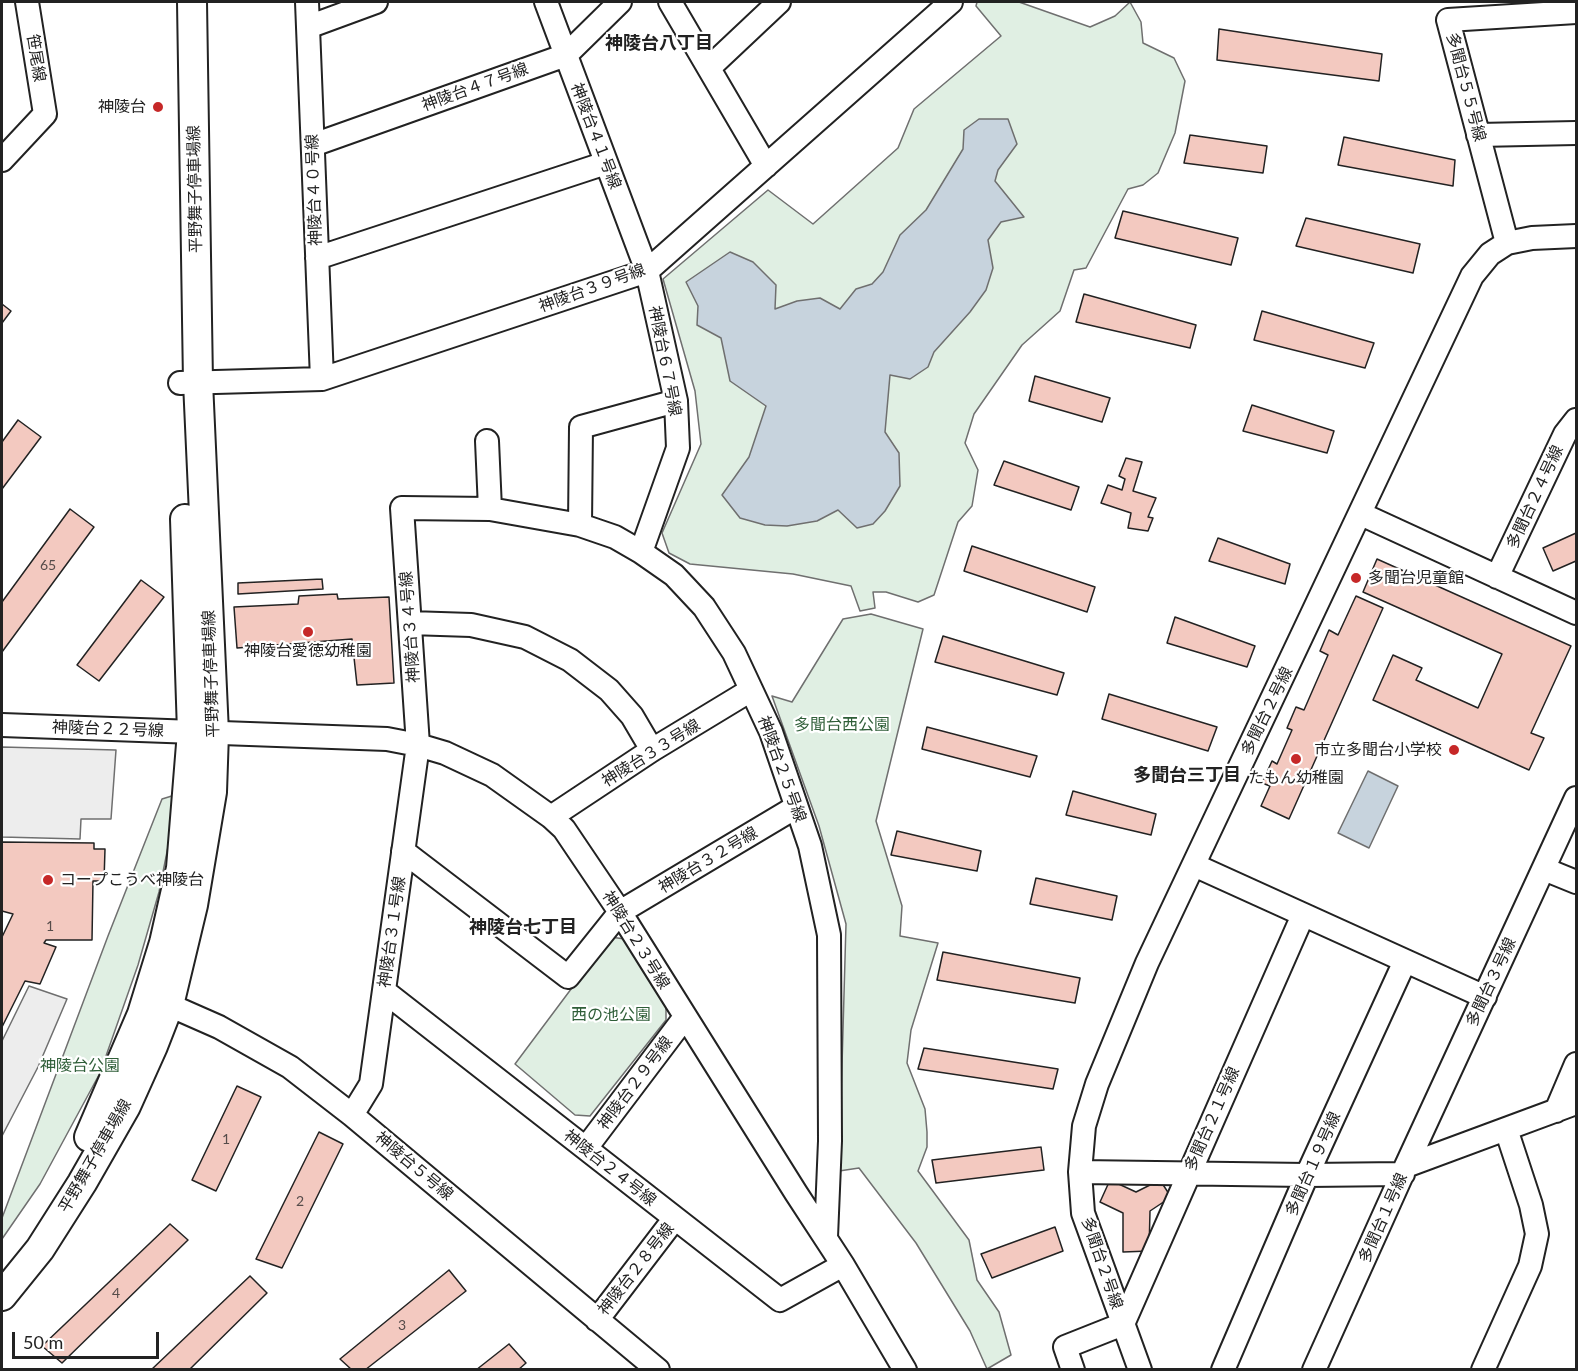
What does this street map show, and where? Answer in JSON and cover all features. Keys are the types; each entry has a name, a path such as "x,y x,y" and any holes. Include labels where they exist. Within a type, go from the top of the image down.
{"main road":[{"name":"平野舞子停車場線","path":"2,1296 40,1249 126,1106 158,1003 194,905 212,792 203,732 172,2"},
{"name":"平野舞子停車場線","path":"189,383 192,2"},
{"name":"平野舞子停車場線","path":"2,1269 38,1222 92,1133 158,1003"}],"street":[{"name":"笹尾線","path":"2,160 45,114 27,2"},
{"name":"神陵台４０号線","path":"307,2 322,380"},
{"path":"308,27 376,2"},
{"name":"神陵台４１号線","path":"546,2 647,271"},
{"name":"神陵台４７号線","path":"313,145 566,55 620,2"},
{"path":"670,2 766,166"},
{"path":"710,68 779,2"},
{"name":"神陵台３９号線","path":"189,383 322,380 647,271 951,2"},
{"name":"多聞台５５号線","path":"1507,243 1448,20 1576,12"},
{"path":"1478,135 1576,133"},
{"path":"317,258 606,163"},
{"name":"多聞台２号線","path":"1140,1370 1083,1213 1080,1172 1084,1126 1097,1084 1147,963 1472,276 1490,254 1507,243 1532,238 1576,236"},
{"name":"神陵台６７号線","path":"641,552 678,448 676,401 647,271"},
{"path":"580,525 582,427 676,401"},
{"name":"多聞台２４号線","path":"1497,577 1565,434 1576,420"},
{"path":"487,441 490,509"},
{"name":"神陵台２５号線","path":"402,508 490,509 580,525 615,537 674,575 704,607 734,653 771,732 810,846 829,935 830,1130 826,1238"},
{"name":"神陵台３４号線","path":"402,508 418,745"},
{"path":"1361,514 1576,613"},
{"path":"410,623 471,625 525,637 570,660 609,690 632,716 652,750"},
{"name":"神陵台３３号線","path":"551,817 652,750 751,690"},
{"name":"神陵台２２号線","path":"2,725 203,732"},
{"name":"神陵台２３号線","path":"203,732 387,739 418,745 445,753 492,775 551,817 564,829 620,912 843,1265 905,1370"},
{"name":"神陵台３１号線","path":"352,1115 371,1084 418,745"},
{"name":"多聞台３号線","path":"1405,1170 1576,798"},
{"name":"神陵台３２号線","path":"620,912 796,807"},
{"path":"403,851 568,977 620,912"},
{"path":"1194,866 1485,997"},
{"path":"1544,869 1576,882"},
{"name":"多聞台２１号線","path":"1123,1324 1303,915"},
{"name":"多聞台１９号線","path":"1223,1370 1307,1175 1405,961"},
{"name":"神陵台２４号線","path":"384,991 780,1300 843,1265"},
{"name":"神陵台５号線","path":"158,1003 219,1027 290,1067 352,1115 658,1370"},
{"name":"神陵台２９号線","path":"586,1148 685,1017"},
{"path":"1566,1107 1576,1064"},
{"name":"多聞台１号線","path":"1314,1370 1405,1170 1566,1107"},
{"path":"1483,1370 1530,1266 1537,1234 1532,1204 1506,1129"},
{"path":"1080,1172 1307,1175 1405,1170"},
{"name":"神陵台２８号線","path":"597,1320 675,1218"},
{"path":"1073,1370 1065,1347 1123,1324"}],"green space":[{"path":"977,2 1019,2 1090,27 1115,16 1130,2 1141,22 1143,43 1174,58 1185,81 1175,133 1158,173 1143,185 1128,189 1086,268 1074,270 1060,311 1022,345 974,414 965,443 978,470 972,506 958,522 934,595 918,602 886,592 873,592 875,608 860,611 851,586 793,574 690,564 669,553 662,533 701,444 695,391 663,279 768,190 813,224 898,148 914,109 1001,36 976,6"},
{"name":"多聞台西公園","path":"871,614 923,629 876,821 902,906 900,936 938,943 911,1030 907,1063 925,1109 927,1147 918,1171 969,1240 977,1280 999,1312 1011,1355 987,1369 970,1331 916,1243 859,1168 839,1171 846,924 819,826 772,696 792,702 843,619"},
{"name":"神陵台公園","path":"175,795 159,892 138,965 100,1073 40,1184 2,1239 2,1218 108,936 162,799"},
{"name":"西の池公園","path":"610,937 625,939 666,1005 666,1020 590,1116 575,1115 515,1064"}],"shaded area":[{"path":"979,119 1008,119 1017,144 998,170 995,181 1024,217 1001,222 988,240 993,268 986,290 970,312 934,352 928,367 910,379 890,375 885,432 899,453 900,486 885,511 873,524 857,528 838,510 817,521 787,526 765,525 740,518 722,495 749,457 766,406 730,381 721,338 697,325 698,306 686,282 730,252 753,262 776,285 775,309 797,301 820,298 840,309 856,289 872,284 883,272 900,235 926,210 963,149 964,130"},
{"path":"2,747 116,750 111,819 81,819 80,839 2,837"},
{"path":"1368,771 1398,786 1369,848 1338,833"},
{"path":"29,986 67,999 38,1067 2,1136 2,1041"}],"building":[{"path":"1219,29 1382,54 1379,81 1217,60"},
{"path":"1190,135 1267,146 1263,173 1184,163"},
{"path":"1344,137 1455,160 1453,186 1338,165"},
{"path":"1123,211 1238,238 1231,265 1115,238"},
{"path":"1306,218 1420,244 1413,273 1296,246"},
{"path":"1084,294 1196,325 1190,348 1076,322"},
{"path":"2,304 11,311 2,323"},
{"path":"1262,311 1374,343 1365,368 1254,340"},
{"path":"1035,376 1110,398 1102,422 1029,401"},
{"path":"1252,405 1334,431 1327,453 1243,431"},
{"path":"18,420 41,437 2,489 2,442"},
{"path":"1126,458 1142,462 1133,491 1156,498 1148,517 1153,518 1148,531 1128,528 1131,513 1101,503 1108,485 1122,490 1125,479 1119,476"},
{"path":"1004,461 1079,487 1071,510 994,485"},
{"path":"70,509 94,527 2,652 2,602"},
{"path":"1576,533 1576,561 1553,571 1543,548"},
{"path":"1218,538 1290,564 1285,584 1209,561"},
{"path":"972,546 1095,587 1087,612 964,571"},
{"path":"1377,559 1571,646 1531,733 1544,738 1529,770 1373,700 1393,655 1422,668 1416,680 1478,708 1502,654 1363,592"},
{"path":"322,579 323,589 238,594 238,583"},
{"path":"141,580 164,597 99,681 77,665"},
{"path":"337,594 338,599 389,597 394,683 357,685 352,639 237,648 234,607 298,604 299,596"},
{"path":"1356,596 1383,608 1289,819 1261,806 1270,786 1262,783 1272,761 1277,764 1292,730 1287,728 1296,707 1304,710 1328,655 1320,651 1329,630 1338,635"},
{"path":"1175,617 1255,646 1247,667 1167,643"},
{"path":"943,636 1064,673 1057,695 935,662"},
{"path":"1109,694 1217,727 1208,751 1102,719"},
{"path":"927,727 1037,756 1030,777 922,749"},
{"path":"1073,791 1156,814 1151,835 1066,815"},
{"path":"897,831 981,851 977,871 891,855"},
{"path":"2,842 94,843 94,849 105,849 104,881 93,881 92,940 46,940 44,943 56,947 40,984 25,981 2,1027 2,937 13,914 2,911"},
{"path":"1036,878 1117,896 1112,920 1030,904"},
{"path":"943,952 1080,978 1075,1003 937,980"},
{"path":"924,1048 1058,1069 1053,1089 918,1069"},
{"path":"237,1086 261,1097 216,1191 192,1180"},
{"path":"319,1132 343,1144 282,1268 256,1259"},
{"path":"1041,1147 1044,1170 936,1183 932,1160"},
{"path":"1110,1180 1136,1192 1160,1180 1171,1197 1150,1211 1149,1251 1123,1252 1123,1213 1100,1202"},
{"path":"170,1224 188,1240 62,1363 42,1346"},
{"path":"1055,1227 1063,1251 992,1278 981,1254"},
{"path":"449,1270 466,1291 365,1370 352,1370 340,1359"},
{"path":"250,1276 267,1293 189,1370 151,1370"},
{"path":"509,1344 526,1363 518,1370 476,1370"}],"place":[{"name":"神陵台","path":"158,107"},
{"name":"多聞台児童館","path":"1356,578"},
{"name":"神陵台愛徳幼稚園","path":"308,632"},
{"name":"市立多聞台小学校","path":"1454,750"},
{"name":"たもん幼稚園","path":"1296,759"},
{"name":"コープこうべ神陵台","path":"48,880"}],"district":[{"name":"神陵台八丁目","path":"659,43"},
{"name":"多聞台三丁目","path":"1187,775"},
{"name":"神陵台七丁目","path":"523,927"}]}
